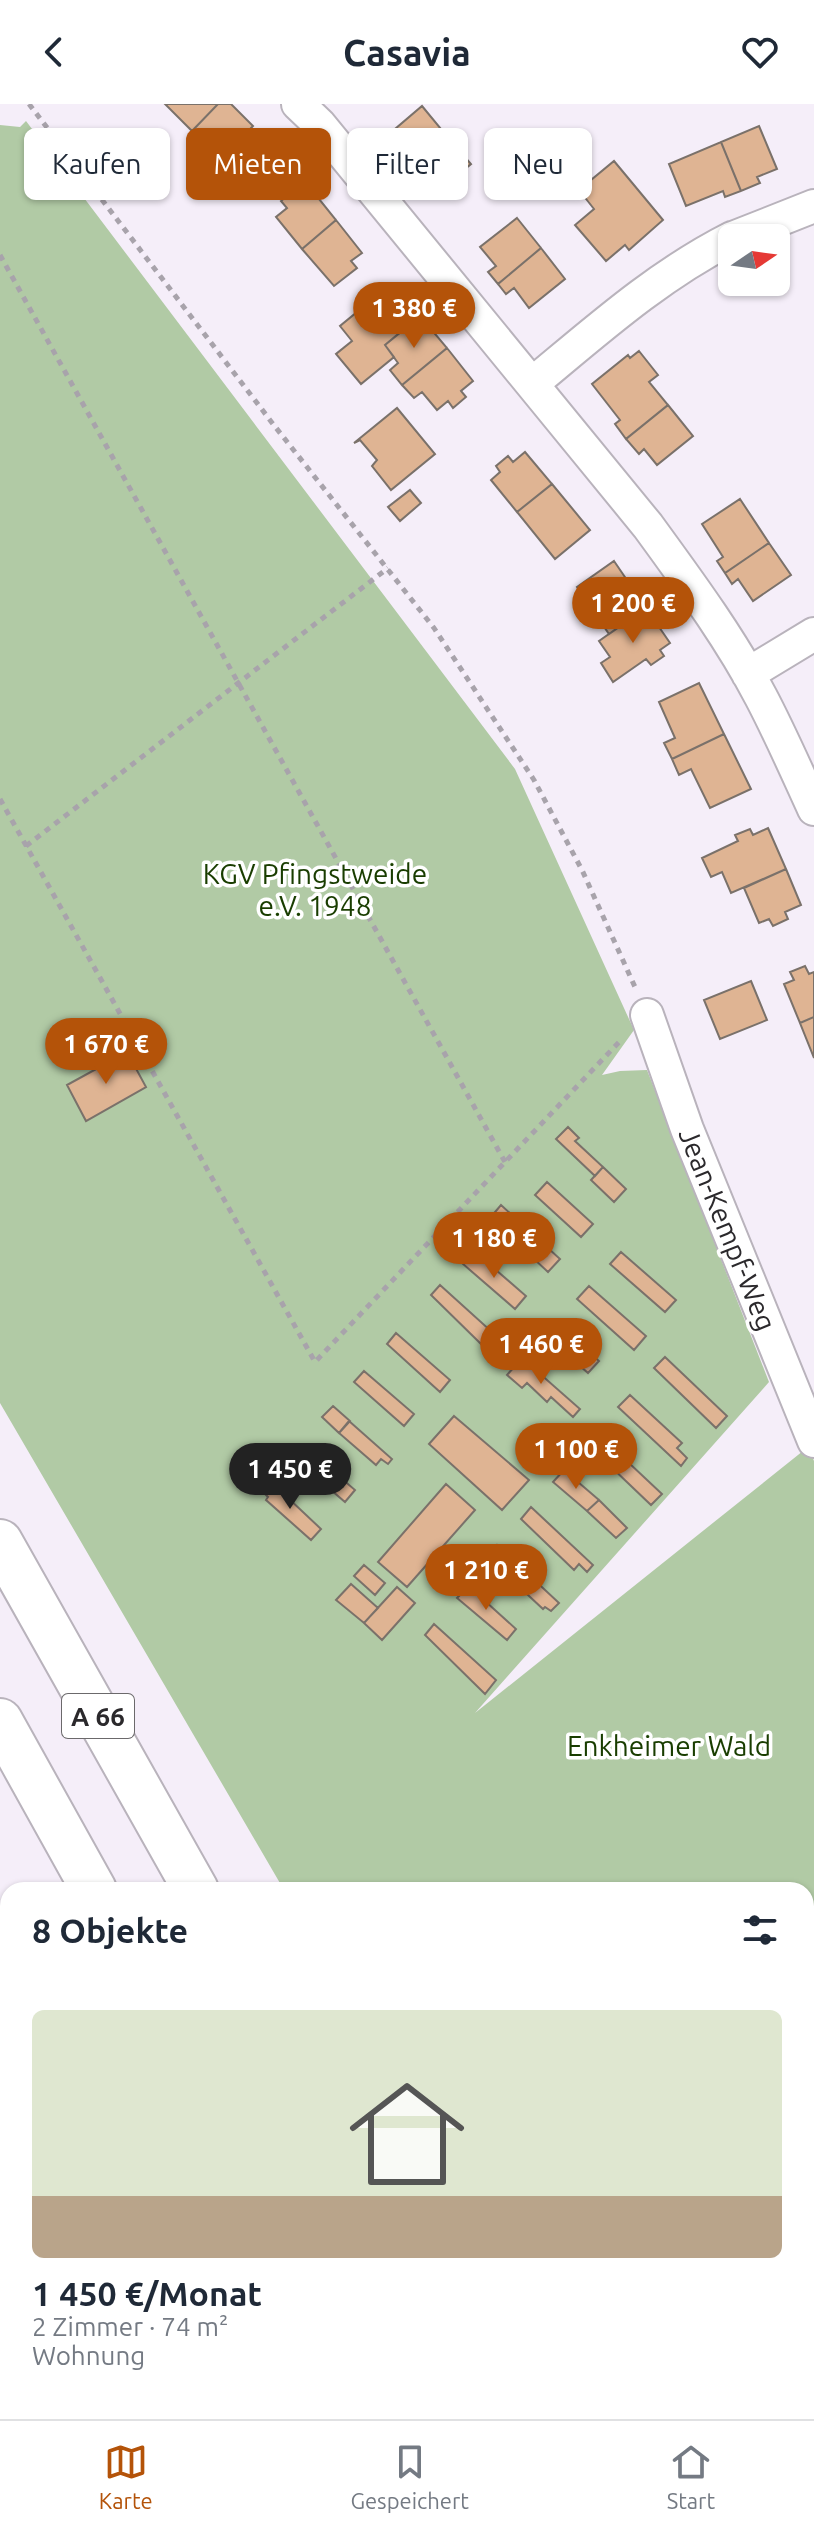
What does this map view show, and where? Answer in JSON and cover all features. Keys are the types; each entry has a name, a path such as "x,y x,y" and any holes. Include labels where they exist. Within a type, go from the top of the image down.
{"highway":[{"name":"A 66","path":"0,1542 191,1882"},
{"path":"0,1721 90,1882"}],"street":[{"path":"298,104 319,124 648,526 748,674 814,809"},
{"path":"765,224 814,206"},
{"path":"532,384 638,295 718,245"},
{"path":"748,674 814,634"},
{"name":"Jean-Kempf-Weg","path":"647,1015 687,1129 814,1441"}],"path":[{"path":"0,799 315,1362 647,1015 582,870 534,780 434,628 263,412 29,104"},
{"path":"0,255 505,1162"},
{"path":"26,846 388,568"}],"green space":[{"path":"26,121 31,128 24,128 24,200 86,200 515,769 634,1030 602,1075 647,1070 769,1382 475,1713 808,1447 814,1461 814,1882 279,1882 0,1403 0,125 20,127"}],"building":[{"path":"165,104 218,104 195,128 189,128"},
{"path":"218,104 231,104 253,126 251,128 195,128"},
{"path":"422,106 440,128 396,128"},
{"path":"759,126 777,169 757,177 760,183 741,191 721,142"},
{"path":"721,142 741,191 725,197 723,191 686,206 669,164"},
{"path":"614,161 663,220 629,250 625,245 606,261 575,225 594,209 587,200 592,200 592,179"},
{"path":"320,200 336,220 302,249 276,217 287,208 281,201"},
{"path":"517,218 541,248 498,284 488,272 496,266 480,247"},
{"path":"336,220 362,253 351,261 357,268 334,286 302,249"},
{"path":"541,248 565,279 529,308 514,288 506,294 498,284"},
{"path":"379,294 407,327 385,345 394,357 361,384 336,354 352,341 340,326"},
{"path":"420,316 447,348 402,385 390,370 398,363 385,345"},
{"path":"447,348 473,381 461,391 466,397 453,408 448,401 437,410 422,392 414,398 402,385"},
{"path":"639,351 658,375 649,382 668,405 626,439 615,424 620,420 592,384 628,355 630,358"},
{"path":"668,405 693,436 657,465 644,449 639,454 626,439"},
{"path":"397,408 435,454 391,490 372,466 377,460 360,440 354,443"},
{"path":"525,452 552,484 517,512 491,480 500,472 496,466 508,456 513,462"},
{"path":"552,484 590,530 555,559 517,512"},
{"path":"410,490 421,503 400,521 388,507"},
{"path":"740,499 769,543 725,573 717,561 723,557 702,524"},
{"path":"769,543 791,575 753,601 738,579 732,584 725,573"},
{"path":"614,561 646,608 609,634 577,587"},
{"path":"646,608 670,643 660,650 664,656 651,665 646,659 613,682 601,663 610,657 599,641"},
{"path":"699,683 724,734 672,759 664,743 675,738 659,702"},
{"path":"724,734 751,789 710,808 691,769 679,775 672,759"},
{"path":"768,828 786,869 731,893 722,872 711,877 702,858 738,841 735,835 750,829 753,835"},
{"path":"786,869 801,905 785,912 788,919 773,926 769,919 759,923 744,888"},
{"path":"805,966 809,974 814,972 814,1017 800,1023 784,984 794,980 790,972"},
{"path":"751,981 767,1020 720,1039 704,1000"},
{"path":"814,1017 814,1058 800,1023"},
{"path":"127,1052 146,1087 86,1121 67,1085"},
{"path":"568,1127 579,1138 575,1141 603,1167 595,1176 556,1139"},
{"path":"603,1167 626,1189 614,1202 591,1180"},
{"path":"547,1182 593,1224 581,1237 535,1195"},
{"path":"501,1205 560,1259 548,1272 490,1218"},
{"path":"474,1251 526,1296 515,1309 463,1264"},
{"path":"621,1252 676,1300 665,1312 610,1264"},
{"path":"440,1285 492,1332 481,1344 431,1295"},
{"path":"589,1286 646,1336 634,1350 577,1299"},
{"path":"556,1323 599,1361 588,1373 545,1335"},
{"path":"396,1333 450,1380 440,1392 387,1344"},
{"path":"665,1357 727,1416 716,1428 654,1368"},
{"path":"522,1358 580,1409 573,1417 551,1397 547,1402 527,1383 522,1388 507,1375"},
{"path":"364,1371 414,1414 404,1426 354,1382"},
{"path":"630,1395 682,1443 677,1448 687,1458 681,1466 618,1407"},
{"path":"333,1406 350,1421 339,1433 322,1417"},
{"path":"454,1416 529,1480 502,1510 429,1444"},
{"path":"349,1421 392,1459 388,1464 381,1459 376,1465 339,1433"},
{"path":"596,1432 662,1494 651,1505 586,1443"},
{"path":"306,1448 355,1490 345,1502 296,1460"},
{"path":"564,1470 599,1500 587,1511 553,1482"},
{"path":"269,1480 321,1529 311,1540 266,1500 268,1497 261,1490"},
{"path":"446,1484 475,1510 407,1587 378,1562"},
{"path":"599,1500 627,1528 616,1538 587,1511"},
{"path":"531,1507 593,1565 587,1572 579,1564 574,1570 521,1519"},
{"path":"497,1545 559,1603 551,1611 545,1607 543,1609 486,1556"},
{"path":"364,1565 385,1583 375,1595 354,1576"},
{"path":"464,1582 516,1629 507,1640 457,1598 464,1591 459,1587"},
{"path":"351,1584 378,1608 364,1623 336,1600"},
{"path":"397,1587 415,1603 382,1640 364,1623"},
{"path":"434,1624 496,1680 485,1694 425,1635"}],"park label":[{"name":"KGV Pfingstweide e.V. 1948","path":"315,889"},
{"name":"Enkheimer Wald","path":"669,1745"}]}
